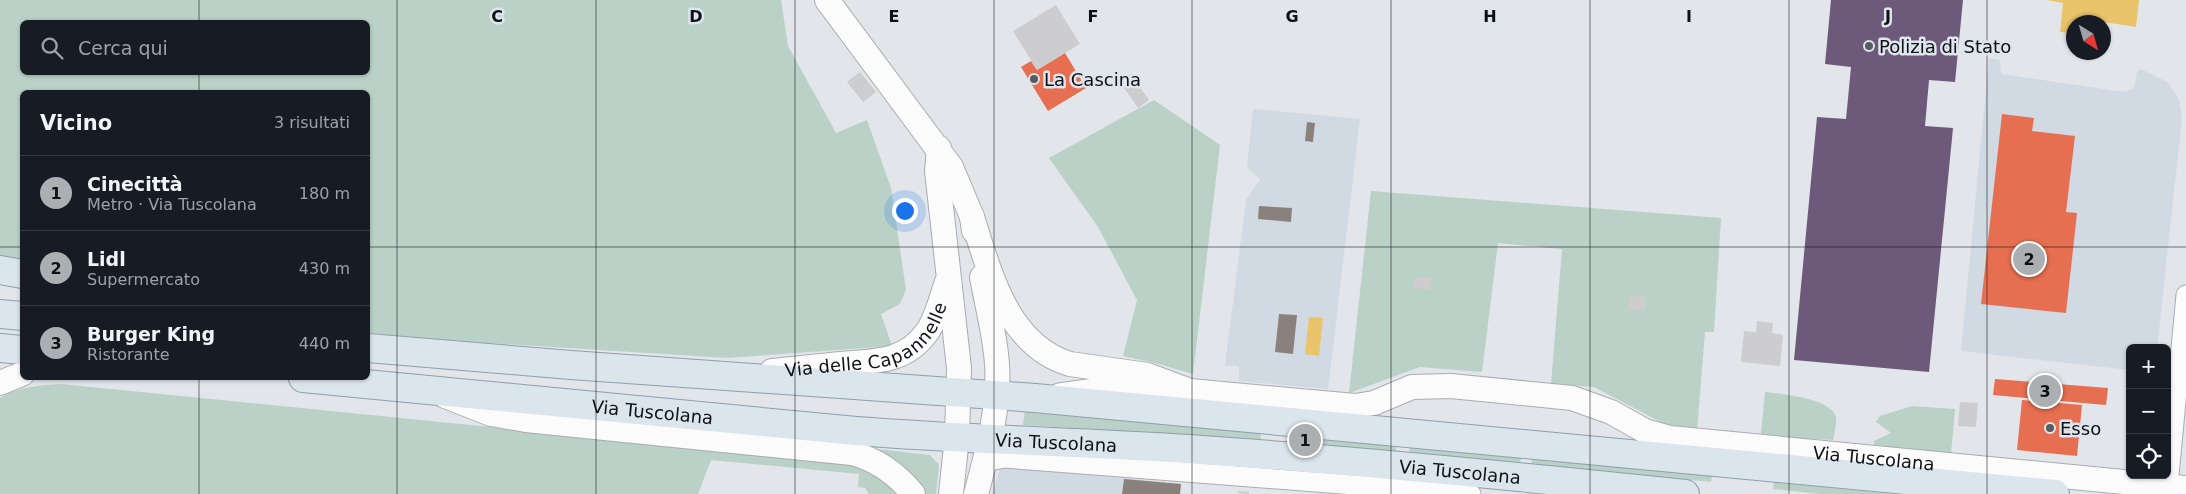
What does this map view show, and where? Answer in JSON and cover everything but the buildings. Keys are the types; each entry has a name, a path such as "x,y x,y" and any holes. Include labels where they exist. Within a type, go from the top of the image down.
{"main road":[{"path":"0,270 20,274"},
{"path":"0,314 20,316"},
{"path":"0,348 20,350"},
{"name":"Via Tuscolana","path":"370,348 1035,398 2055,494"},
{"name":"Via Tuscolana","path":"328,380 427,388 681,415 920,436 957,437 987,451 1182,449 1391,465 1685,494"}],"street":[{"path":"827,0 952,167 972,217 990,274 1001,298 1020,330 1037,348 1058,360 1070,364 1147,375 1190,391"},
{"name":"Via delle Capannelle","path":"939,148 938,171 960,368 957,437 951,494"},
{"path":"972,217 996,352 996,396 987,451 976,494"},
{"name":"Via delle Capannelle","path":"723,376 878,362 895,356 913,347 927,332 950,273"},
{"path":"2177,487 2186,295"},
{"path":"0,383 20,375"},
{"name":"Via Tuscolana","path":"1035,398 1095,388 1190,391 1355,406 1374,403 1412,387 1451,386 1572,398 1611,412 1645,431 1670,438 2177,487"},
{"name":"Via Tuscolana","path":"427,388 483,411 512,418 852,453 887,468 913,494"},
{"name":"Via Tuscolana","path":"987,451 1014,458 1471,494"}],"shaded area":[{"path":"1989,58 2000,60 2001,74 2124,92 2134,88 2137,72 2141,69 2167,82 2179,99 2182,119 2157,344 2126,344 2126,370 1961,351"},
{"path":"1253,109 1360,119 1328,389 1239,381 1239,366 1225,366 1246,200 1260,179 1247,167"},
{"path":"1001,466 1181,484 1180,493 1185,494 992,494"}],"green space":[{"path":"0,0 781,0 788,46 836,133 867,120 891,188 906,290 900,304 881,314 892,346 728,358 471,342 370,333 370,90 20,90 20,267 0,265"},
{"path":"1154,100 1220,145 1193,374 1123,356 1137,300 1098,227 1049,158"},
{"path":"1371,191 1721,218 1714,332 1705,332 1697,431 1672,428 1594,387 1551,384 1562,249 1498,243 1482,372 1420,367 1349,393"},
{"path":"61,384 848,463 868,470 901,494 869,494 865,488 858,487 859,474 711,460 698,494 0,494 0,398 30,387"},
{"path":"1765,392 1805,398 1825,405 1836,417 1833,440 1815,439 1815,441 1761,434"},
{"path":"1912,406 1955,409 1951,454 1874,445 1874,441 1891,433 1876,422 1880,416"},
{"path":"1025,410 1260,432 1261,439 1023,425"},
{"path":"1296,435 1396,445 1396,452 1295,443"},
{"path":"1410,447 1521,457 1520,464 1409,453"},
{"path":"868,448 930,455 939,465 936,494 923,494"},
{"path":"1532,459 1712,476 1711,482 1531,465"},
{"path":"1774,482 1894,494 1819,494 1773,489"}],"place":[{"name":"Polizia di Stato","path":"1869,46"},
{"name":"La Cascina","path":"1034,79"},
{"name":"Lidl","path":"2029,259"},
{"name":"Burger King","path":"2045,391"},
{"name":"Esso","path":"2050,428"},
{"name":"Cinecittà","path":"1305,440"}]}
